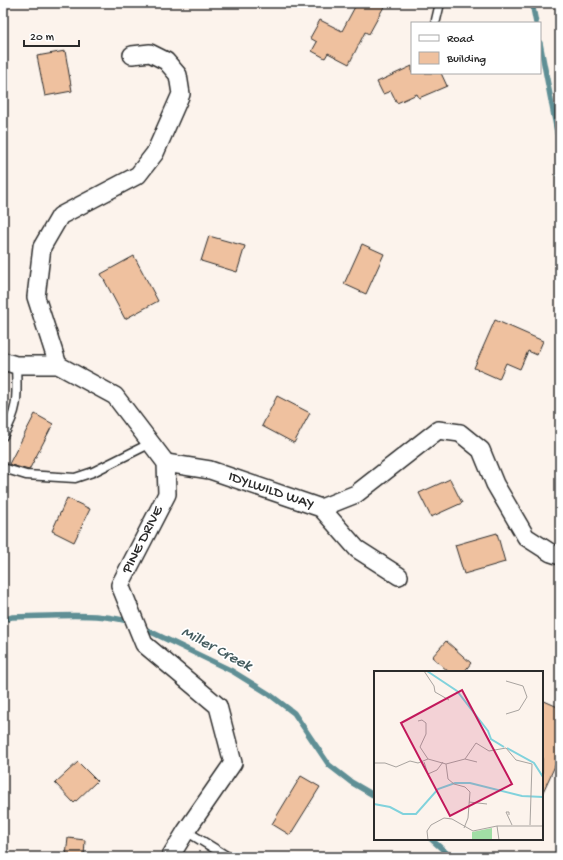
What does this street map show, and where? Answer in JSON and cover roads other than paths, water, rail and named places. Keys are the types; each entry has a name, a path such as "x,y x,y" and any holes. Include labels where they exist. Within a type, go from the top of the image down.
{"street":[{"path":"58,365 36,297 42,247 60,216 138,175 155,153 181,94 178,75 166,61 150,53 132,55"},
{"path":"10,363 58,365 115,396 166,463"},
{"path":"321,508 356,494 438,430 460,433 481,450 495,484 526,537 551,553 560,556"},
{"name":"IDYLWILD WAY","path":"166,463 210,470 321,508 357,549 399,576"},
{"name":"PINE DRIVE","path":"166,463 167,494 120,585 144,644 218,706 233,762 170,857"}],"lane":[{"path":"436,20 440,3"},
{"path":"3,436 13,420 16,408 10,363"},
{"path":"3,468 26,474 75,478 94,472 151,443"},
{"path":"186,831 228,857"}],"waterway":[{"path":"532,3 536,22"},
{"path":"541,48 558,137 560,209"},
{"name":"Miller Creek","path":"3,620 12,617 90,616 120,619 132,623"},
{"name":"Miller Creek","path":"141,627 232,671 269,694 294,713 329,765 351,782 374,795"},
{"name":"Miller Creek","path":"432,840 451,857"}]}
